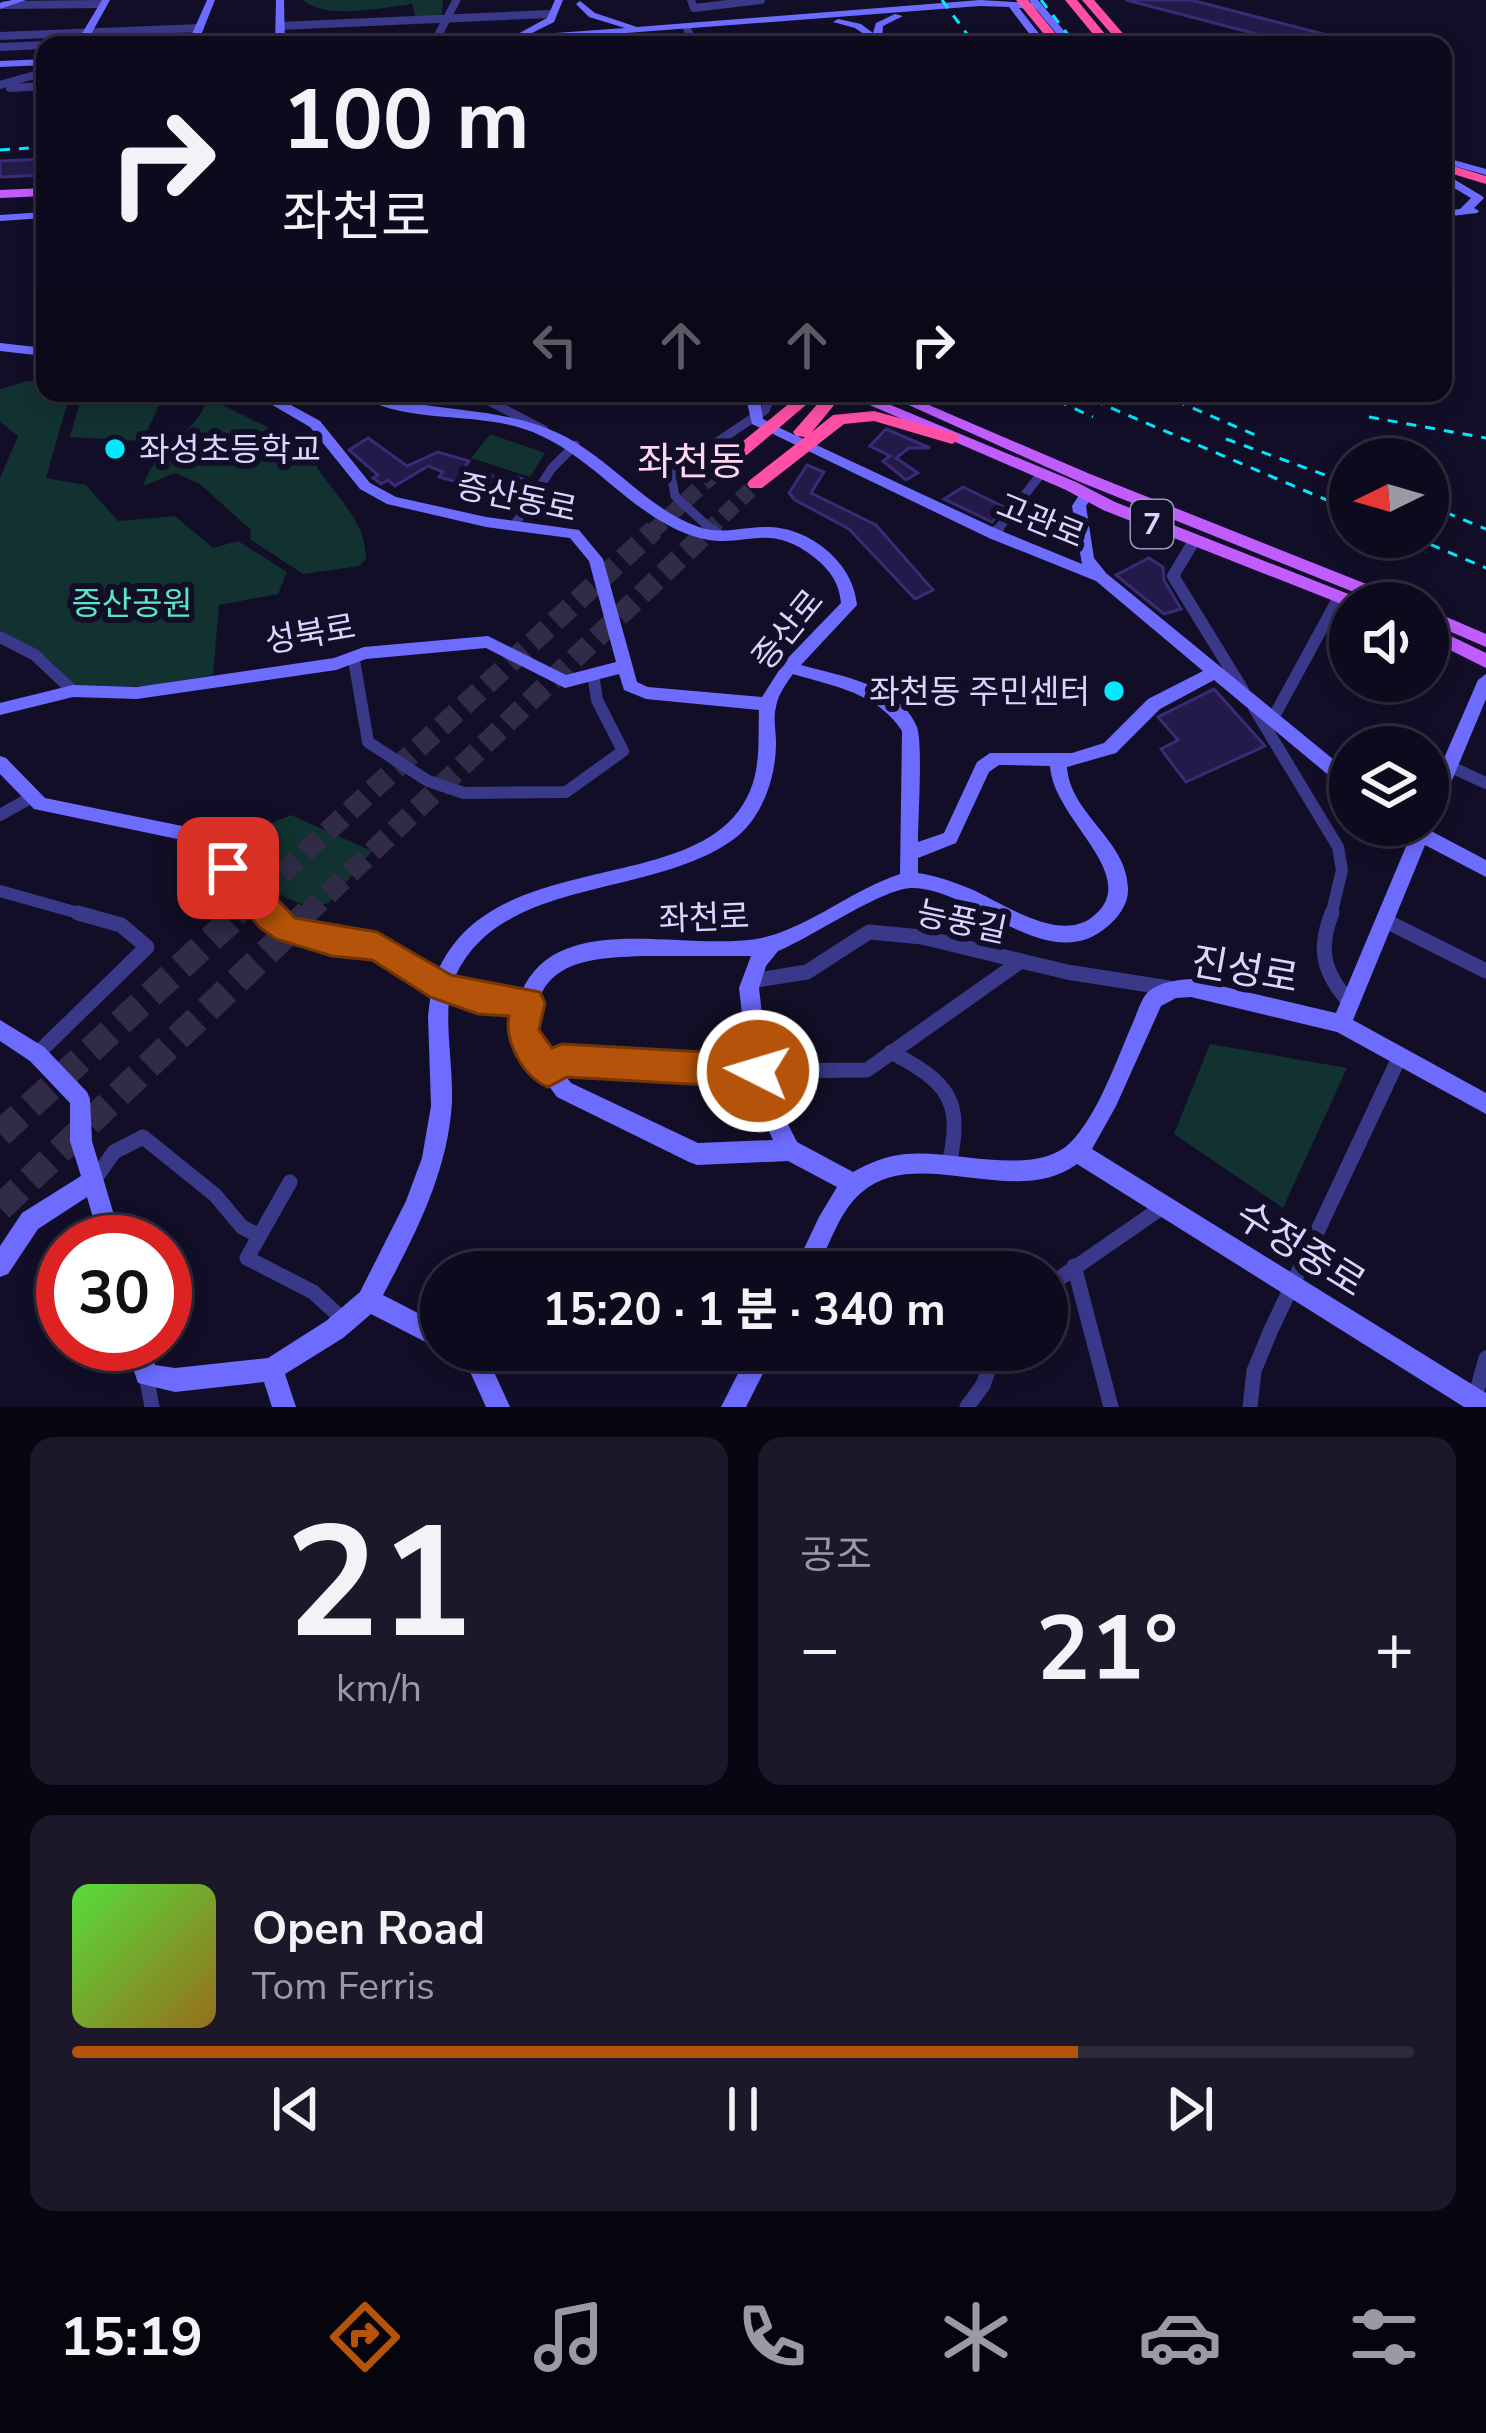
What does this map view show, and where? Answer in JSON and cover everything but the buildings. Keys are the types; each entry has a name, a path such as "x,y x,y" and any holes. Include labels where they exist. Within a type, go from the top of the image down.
{"highway":[{"path":"1079,0 1105,19 1113,36"},
{"path":"1079,0 1109,36"},
{"path":"1015,3 1039,36"},
{"path":"1452,174 1483,180"},
{"path":"753,487 778,402"},
{"path":"770,438 804,402"},
{"path":"715,473 823,402"},
{"path":"770,438 838,419 874,416 952,437"}],"main road":[{"path":"2,3 22,0"},
{"path":"196,36 212,0"},
{"path":"280,0 280,36"},
{"path":"546,0 548,14"},
{"path":"559,0 574,36"},
{"path":"516,36 551,20 559,0"},
{"path":"596,36 922,10 984,0"},
{"path":"85,36 104,2"},
{"path":"955,6 1000,8 1015,3"},
{"path":"968,4 1035,3 1063,36"},
{"path":"575,36 575,4 607,21 657,30"},
{"path":"879,36 881,23 922,10"},
{"path":"861,15 874,36"},
{"path":"785,21 845,22 867,36"},
{"path":"636,36 657,30"},
{"path":"0,64 36,62"},
{"path":"1452,179 1478,198 1463,212"},
{"path":"0,184 36,182"},
{"path":"0,194 36,192"},
{"path":"1452,216 1486,209"},
{"path":"0,218 36,216"},
{"path":"1452,219 1486,218"},
{"path":"0,343 36,339"},
{"path":"0,343 36,350"},
{"name":"증산동로","path":"275,402 315,424 365,485 392,501 574,534 589,546 620,634 621,667"},
{"name":"증산로","path":"368,1300 408,1224 433,1162 442,1103 434,1019 453,960 480,928 513,909 695,853 734,829 759,793 769,758 767,704 848,605 849,588 836,567 805,540 784,531 760,529 699,533 662,515 574,446 544,430 487,414 390,402"},
{"path":"754,402 757,421 770,438 789,402"},
{"name":"7","path":"869,402 1194,541 1329,593"},
{"name":"7","path":"915,402 1085,478 1345,582"},
{"name":"고관로","path":"770,438 1101,577 1329,767"},
{"path":"1086,496 1079,506 1087,559 1101,577"},
{"path":"1449,624 1486,640"},
{"name":"성북로","path":"0,709 73,691 137,693 354,660 364,653 488,641 565,682 621,667"},
{"path":"1449,642 1486,662"},
{"path":"621,667 630,686 646,693 767,704"},
{"path":"792,668 879,696 899,708 910,730 909,879 958,889 1033,931 1058,936 1100,922 1120,894 1105,851 1054,780 1058,760"},
{"path":"909,854 950,838 983,767 996,758 1058,760 1110,748 1154,704 1213,673"},
{"path":"1449,766 1486,680"},
{"path":"0,763 40,804 186,833 212,849 270,917 287,929 332,942 377,946 442,987 478,999 529,1003 522,1033 564,1090 697,1154 789,1150 854,1184"},
{"path":"1346,1013 1410,846"},
{"path":"1446,846 1486,869"},
{"name":"좌천로","path":"529,1003 533,987 552,964 586,951 770,945 909,879"},
{"path":"770,945 751,981 758,1071 773,1124 789,1150"},
{"name":"진성로","path":"1077,1152 1154,1000 1174,989 1346,1013 1400,1056 1486,1104"},
{"path":"0,1029 37,1054 80,1099 81,1141 103,1215"},
{"path":"816,1251 854,1184 882,1168 950,1164 1053,1168 1077,1152"},
{"name":"수정중로","path":"1077,1152 1480,1403"},
{"path":"0,1266 30,1221 94,1180"},
{"path":"145,1371 175,1380 272,1370 315,1339 348,1323 368,1300 420,1327"},
{"path":"272,1370 284,1407"},
{"path":"481,1371 498,1407"},
{"path":"733,1407 752,1371"}],"street":[{"path":"478,0 480,18"},
{"path":"691,0 694,8 761,0"},
{"path":"852,0 861,15"},
{"path":"438,36 455,1"},
{"path":"2,3 104,2"},
{"path":"280,26 548,14"},
{"path":"0,36 200,28"},
{"path":"687,28 690,36"},
{"path":"0,47 36,45"},
{"path":"0,86 36,75"},
{"path":"0,86 36,86"},
{"path":"487,402 526,415 544,430"},
{"path":"718,535 675,496 671,473 770,438"},
{"path":"514,524 552,468 574,446"},
{"path":"994,534 1041,474"},
{"path":"1194,541 1173,576 1338,847 1344,866 1342,883 1319,943 1319,959 1346,1013"},
{"path":"1271,722 1329,629"},
{"path":"0,637 35,655 73,691"},
{"path":"354,660 368,742 428,782 464,793 566,792 622,751 597,700 593,674"},
{"path":"1449,766 1486,783"},
{"path":"0,815 32,797"},
{"path":"0,891 122,925 147,947 37,1054"},
{"path":"1384,920 1486,971"},
{"name":"능풍길","path":"751,981 783,980 807,972 869,932 922,938 1174,989"},
{"path":"548,1070 562,1060 758,1071 867,1070 1021,961"},
{"path":"891,1052 922,1068 950,1094 960,1120 950,1164"},
{"path":"1250,1407 1254,1371 1400,1056"},
{"path":"94,1180 104,1159 125,1141 143,1137 215,1195 242,1227 259,1236"},
{"path":"290,1182 249,1251 251,1262 313,1292 348,1323"},
{"path":"1068,1271 1166,1205"},
{"path":"1074,1266 1112,1407"},
{"path":"1480,1403 1486,1358"},
{"path":"967,1407 988,1371"},
{"path":"146,1375 152,1407"}],"green space":[{"path":"303,0 443,0 442,14 416,19 412,4 339,11"},
{"name":"증산공원","path":"36,382 36,402 68,402 46,478 86,485 118,521 175,516 213,548 238,541 287,572 278,594 219,605 213,675 148,686 73,687 53,663 0,630 0,478 18,436 0,422 0,389"},
{"path":"80,402 161,402 142,441 70,437"},
{"path":"206,402 216,402 306,446 359,527 366,559 359,566 303,574 250,539 251,530 200,484 175,473 143,486 159,457"},
{"path":"490,434 545,453 530,477 471,458"},
{"path":"291,815 372,851 329,903 314,905 287,898 263,881 245,858 240,845 245,834"},
{"path":"1210,1044 1347,1068 1283,1208 1174,1134"}],"tunnel":[{"path":"651,533 715,473"},
{"path":"706,533 750,490"},
{"path":"236,916 654,530"},
{"path":"305,916 709,530"},
{"path":"0,1134 239,913"},
{"path":"0,1208 308,913"}],"railway":[{"path":"942,0 968,36"},
{"path":"1041,0 1069,36"},
{"path":"0,150 36,148"},
{"path":"1060,402 1093,417"},
{"path":"1097,402 1329,501"},
{"path":"1179,402 1255,435"},
{"path":"1369,417 1486,438"},
{"path":"1226,439 1329,476"},
{"path":"1449,514 1486,529"},
{"path":"1449,552 1486,568"}],"place":[{"name":"좌성초등학교","path":"115,449"},
{"name":"좌천동 주민센터","path":"1114,691"}],"district":[{"name":"좌천동","path":"691,461"}],"route":[{"path":"228,868 270,917 287,929 332,942 377,946 442,987 478,999 529,1003 522,1033 548,1070 562,1060 758,1071"}]}
